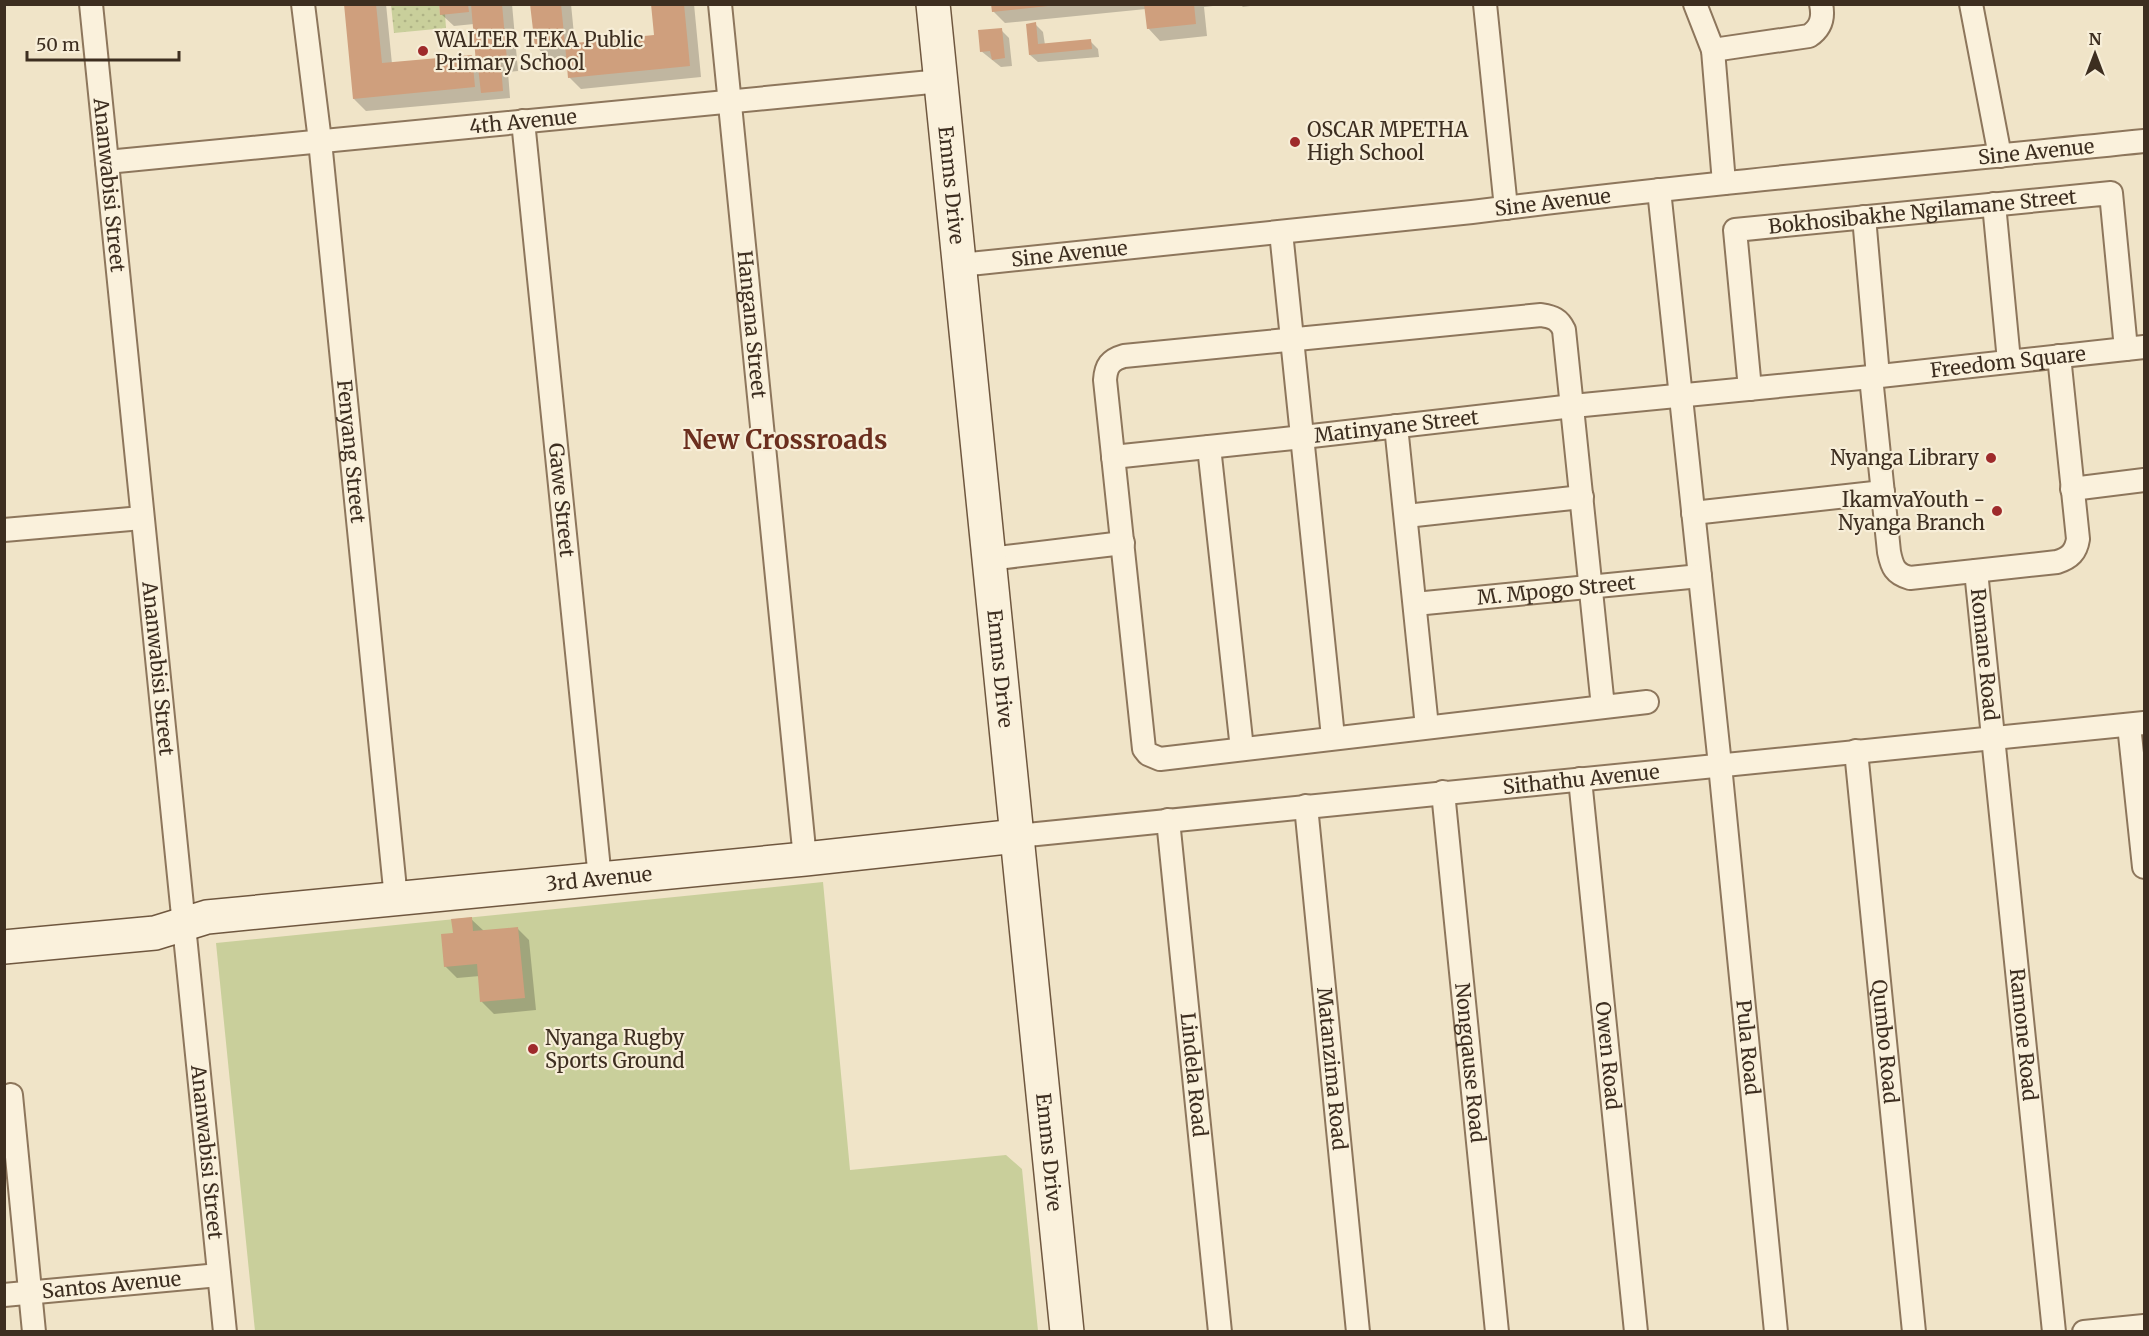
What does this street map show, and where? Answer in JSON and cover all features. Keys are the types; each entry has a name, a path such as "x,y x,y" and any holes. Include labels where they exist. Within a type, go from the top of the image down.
{"street":[{"name":"Ananwabisi Street","path":"91,4 225,1332"},
{"name":"Fenyang Street","path":"303,4 320,141 396,899"},
{"name":"Hangana Street","path":"720,4 805,859"},
{"name":"Emms Drive","path":"933,4 1067,1332"},
{"path":"1485,4 1506,208"},
{"path":"1695,4 1713,50 1724,183"},
{"path":"1713,50 1803,39 1815,33 1822,21 1821,4"},
{"path":"1971,4 2000,156"},
{"name":"4th Avenue","path":"106,162 941,81"},
{"name":"Gawe Street","path":"524,121 600,879"},
{"name":"Sine Avenue","path":"960,266 1724,183 2145,141"},
{"name":"Pula Road","path":"1659,190 1720,765 1776,1332"},
{"name":"Bokhosibakhe Ngilamane Street","path":"1750,389 1735,230 2111,193 2135,348"},
{"path":"1994,204 2009,361"},
{"path":"1864,217 1883,492 1889,552 1894,571 1910,578 2057,562 2072,554 2077,547 2078,539 2059,356"},
{"path":"1281,232 1333,737"},
{"path":"1603,707 1573,406 1564,330 1560,321 1552,316 1541,315 1124,356 1109,362 1105,381 1144,749 1148,754 1160,759 1647,702"},
{"name":"Freedom Square","path":"1750,389 2135,348"},
{"name":"Matinyane Street","path":"1113,457 1303,438 1573,406 1750,389"},
{"path":"1396,426 1427,727"},
{"path":"1209,447 1242,749"},
{"path":"2072,489 2145,480"},
{"path":"1693,513 1883,492"},
{"path":"1406,516 1582,497"},
{"path":"4,530 142,518"},
{"path":"989,559 1123,543"},
{"name":"Romane Road","path":"1976,571 1993,738"},
{"name":"M. Mpogo Street","path":"1415,604 1700,576"},
{"path":"2137,724 2145,867"},
{"name":"Sithathu Avenue","path":"1017,836 2137,724"},
{"name":"Ramone Road","path":"1993,738 2054,1332"},
{"name":"Qumbo Road","path":"1856,751 1914,1332"},
{"name":"Owen Road","path":"1580,779 1636,1332"},
{"name":"Nongqause Road","path":"1443,792 1497,1332"},
{"name":"Matanzima Road","path":"1305,806 1358,1332"},
{"name":"Lindela Road","path":"1168,820 1220,1332"},
{"name":"3rd Avenue","path":"4,947 155,933 207,917 1017,836"},
{"path":"11,1095 34,1332"},
{"name":"Santos Avenue","path":"4,1295 219,1275"},
{"path":"2084,1332 2145,1326"}],"green space":[{"path":"391,5 439,5 440,14 445,14 446,28 394,33"},
{"name":"Nyanga Rugby Sports Ground","path":"823,882 850,1170 1006,1155 1022,1169 1038,1331 255,1331 216,943"}],"building":[{"path":"344,4 376,4 382,63 472,55 475,87 353,99"},
{"path":"439,4 468,4 469,12 440,15"},
{"path":"471,4 502,4 507,60 476,63"},
{"path":"530,4 561,4 565,44 535,47"},
{"path":"651,4 684,4 690,66 568,78 565,44 654,35"},
{"path":"991,4 1047,4 1048,6 992,12"},
{"path":"1144,4 1194,4 1196,24 1147,29"},
{"path":"1036,22 1038,44 1091,39 1092,49 1029,55 1026,24"},
{"path":"1002,28 1005,58 992,60 990,51 980,52 978,30"},
{"path":"501,65 503,91 481,93 478,67"},
{"path":"472,917 473,931 518,927 525,998 480,1002 477,964 444,967 441,934 453,933 451,919"}],"place":[{"name":"WALTER TEKA Public Primary School","path":"423,51"},
{"name":"OSCAR MPETHA High School","path":"1295,142"},
{"name":"Nyanga Library","path":"1991,458"},
{"name":"IkamvaYouth - Nyanga Branch","path":"1997,511"},
{"name":"Nyanga Rugby Sports Ground","path":"533,1049"}],"district":[{"name":"New Crossroads","path":"785,440"}]}
